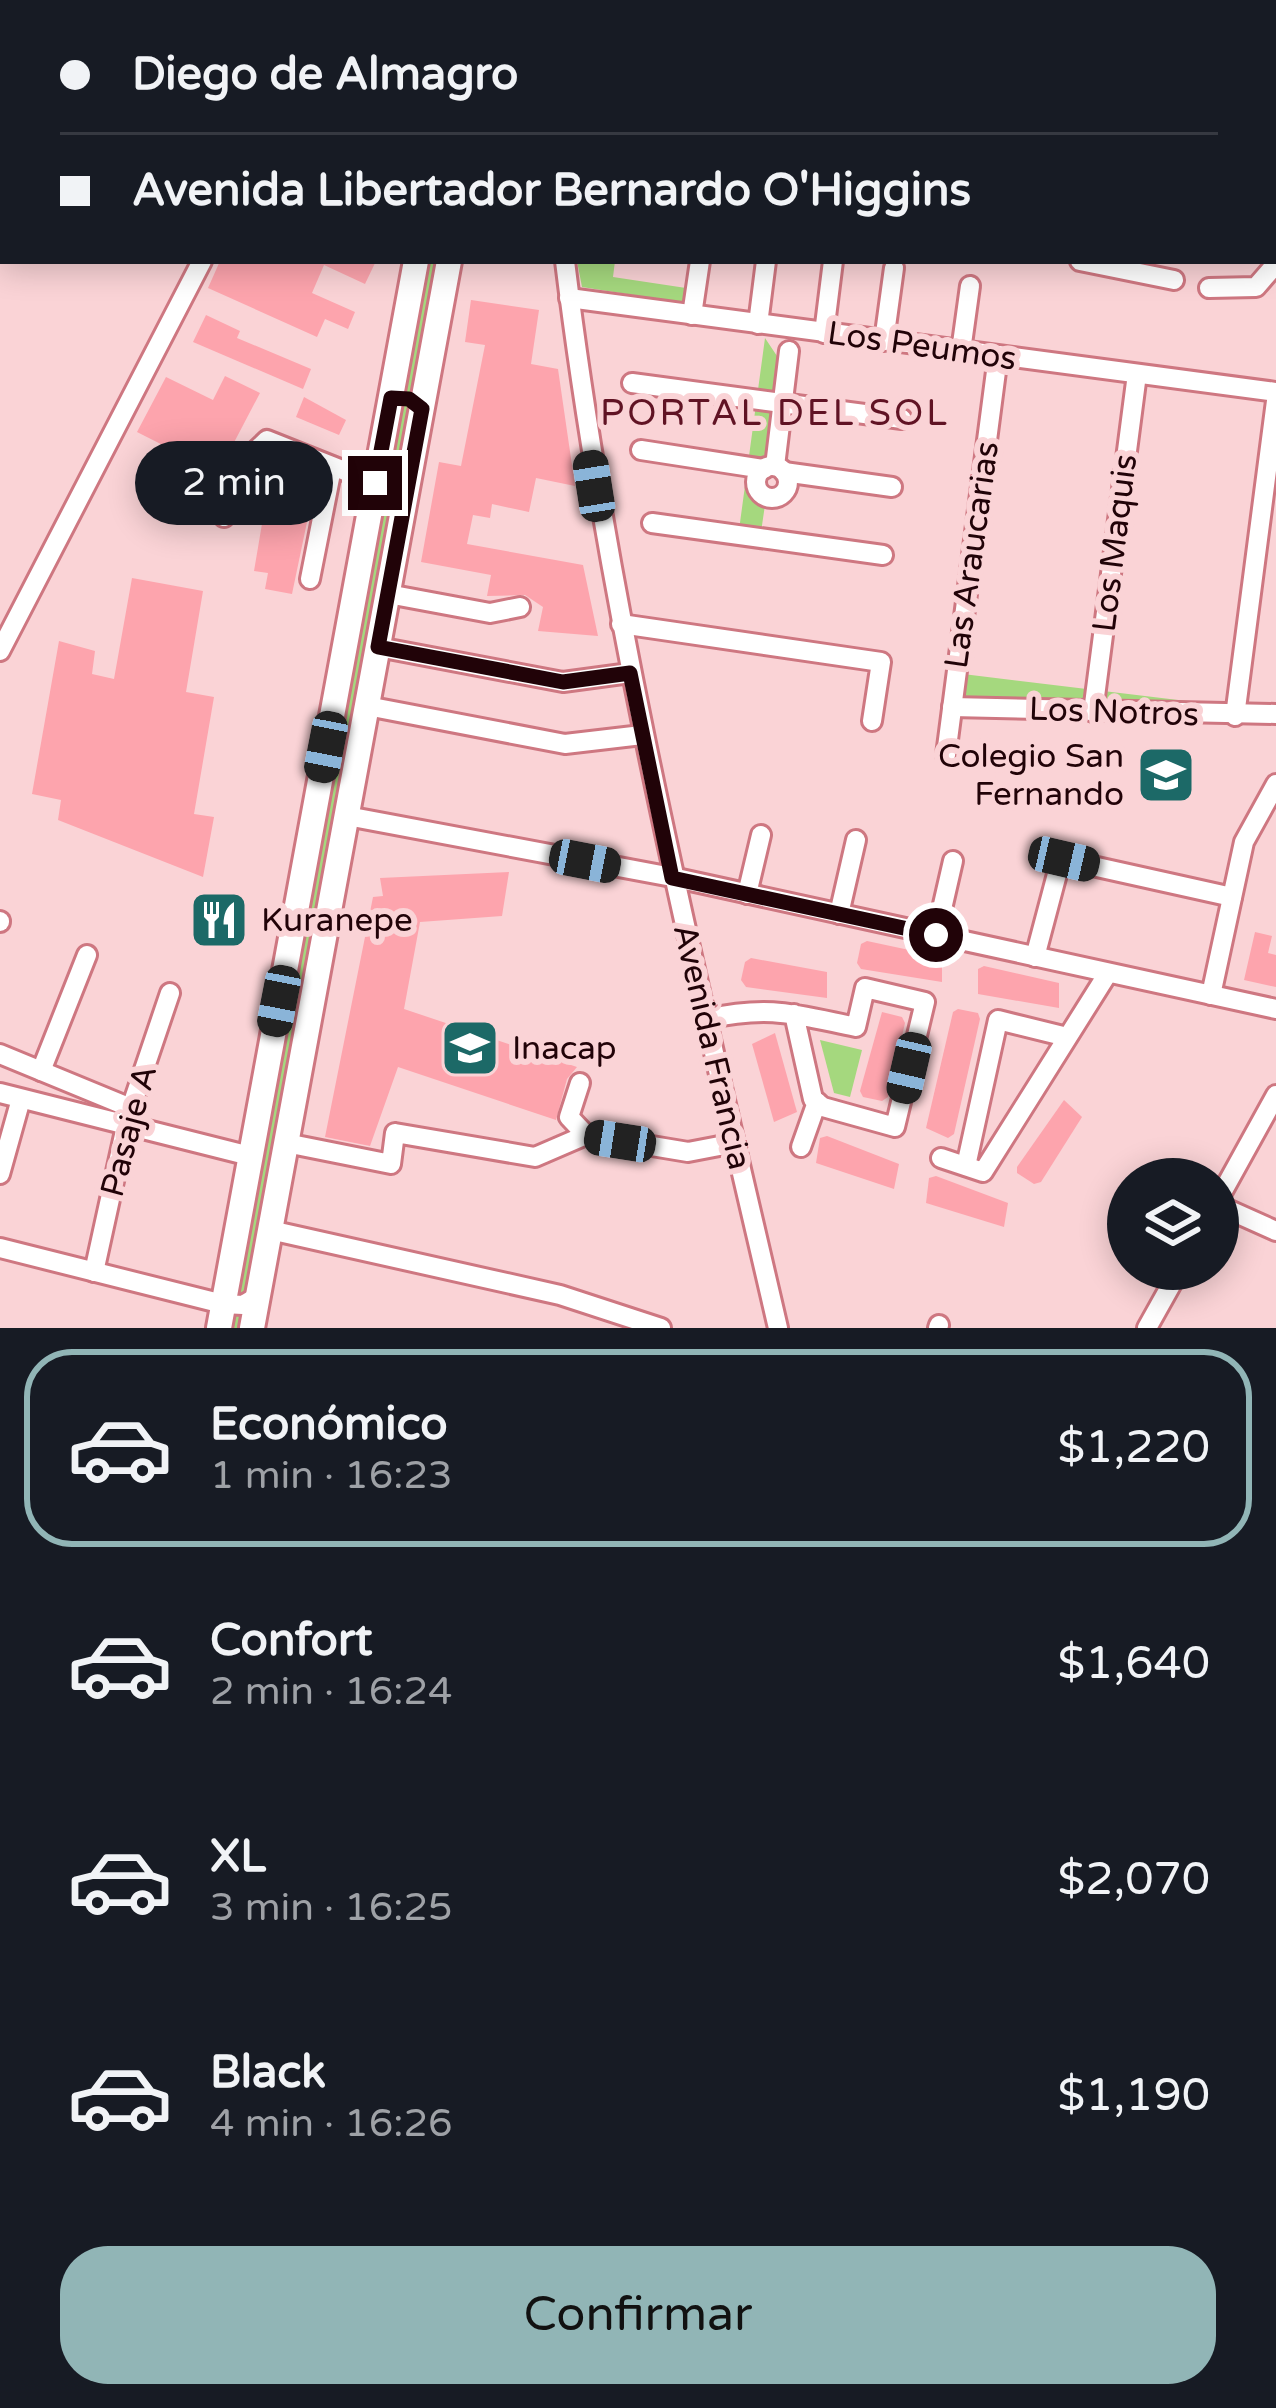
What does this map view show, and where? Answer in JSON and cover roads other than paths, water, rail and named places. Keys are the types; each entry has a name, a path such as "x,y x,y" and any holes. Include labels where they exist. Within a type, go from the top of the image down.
{"main road":[{"path":"221,1316 415,264"},
{"path":"252,1328 448,264"},
{"path":"391,398 409,399 422,409"},
{"path":"234,1246 250,1256 268,1241"}],"street":[{"path":"0,651 200,264"},
{"name":"Avenida Francia","path":"565,264 595,495 642,735 778,1328"},
{"path":"692,315 700,264"},
{"path":"766,264 767,325 789,351"},
{"path":"789,351 816,332 832,264"},
{"path":"1095,264 1174,280"},
{"path":"1209,288 1256,287 1276,264"},
{"path":"884,341 894,268"},
{"path":"961,351 970,286"},
{"name":"Los Peumos","path":"569,298 1276,397"},
{"path":"765,538 770,498 756,485 774,469 789,351"},
{"name":"Las Araucarias","path":"946,755 998,356"},
{"name":"Los Maquis","path":"1093,712 1137,374"},
{"path":"632,383 902,418"},
{"path":"1235,716 1276,397"},
{"path":"224,517 245,461 267,440 375,483"},
{"path":"641,450 892,487"},
{"path":"310,579 332,468"},
{"path":"652,523 883,555"},
{"path":"388,594 490,613 520,607"},
{"path":"621,624 881,662 872,721"},
{"path":"378,647 563,682 630,673"},
{"path":"367,706 565,744 642,735"},
{"name":"Los Notros","path":"952,707 1276,714"},
{"path":"1211,995 1244,842 1276,784"},
{"path":"346,816 672,878 1035,957 1103,979 1276,1010"},
{"path":"747,894 761,835"},
{"path":"839,914 856,840"},
{"path":"1035,957 1058,860 1232,897"},
{"path":"936,935 953,861"},
{"path":"41,1071 87,955"},
{"path":"940,1158 983,1172 1103,979"},
{"path":"706,1019 759,1008 856,1027 865,988 925,1002 895,1127 817,1102"},
{"name":"Pasaje A","path":"94,1272 129,1117 170,993"},
{"path":"794,1014 817,1102 801,1147"},
{"path":"966,1166 998,1020 1067,1036"},
{"path":"0,1054 129,1117"},
{"path":"580,1083 569,1117 586,1136"},
{"path":"0,1093 129,1117 250,1156"},
{"path":"1239,1164 1276,1095"},
{"path":"0,1174 21,1099"},
{"path":"286,1143 391,1164 395,1132 535,1156 586,1136 688,1152 735,1143"},
{"path":"1239,1213 1276,1231"},
{"path":"268,1241 560,1295 661,1328"},
{"path":"0,1248 94,1272 221,1316 258,1296"},
{"path":"1147,1328 1168,1290"}],"place":[{"name":"Colegio San Fernando","path":"1166,775"},
{"name":"Kuranepe","path":"219,920"},
{"name":"Inacap","path":"470,1048"}],"district":[{"name":"PORTAL DEL SOL","path":"775,413"}]}
